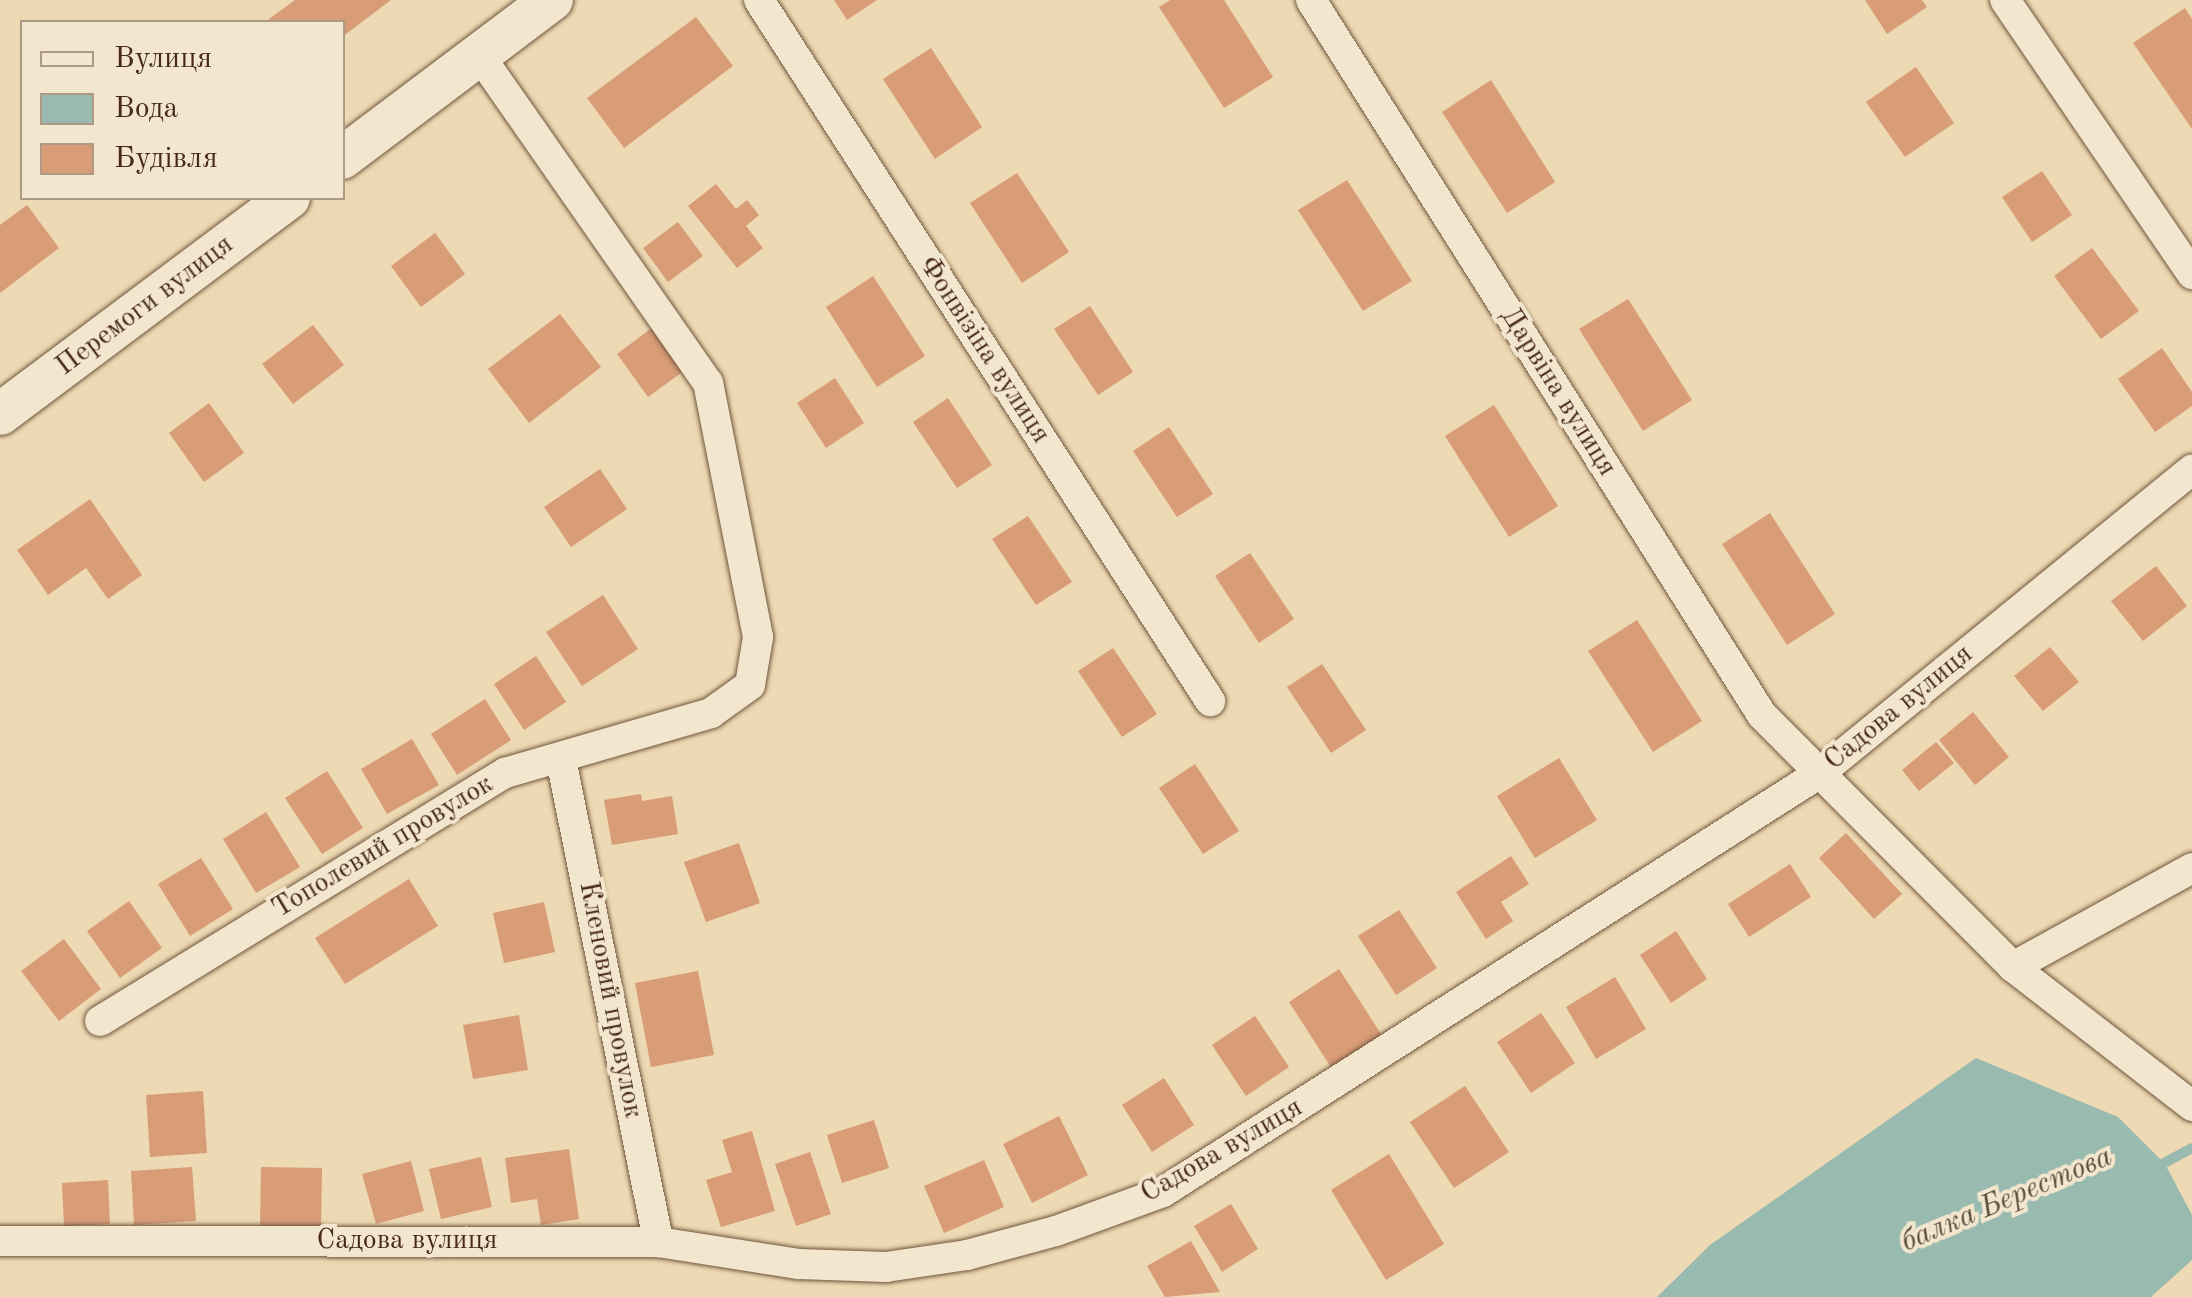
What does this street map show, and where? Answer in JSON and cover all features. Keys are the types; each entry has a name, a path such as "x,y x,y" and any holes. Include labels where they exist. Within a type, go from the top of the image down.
{"main road":[{"path":"345,156 552,0"},
{"name":"Перемоги вулиця","path":"0,414 286,200"}],"street":[{"name":"Фонвізіна вулиця","path":"759,0 1210,700"},
{"name":"Дарвіна вулиця","path":"1311,0 1762,714 2013,966 2184,1097"},
{"path":"2006,0 2192,274"},
{"name":"Тополевий провулок","path":"100,1021 505,773 711,713 750,685 758,637 708,383 479,55"},
{"name":"Садова вулиця","path":"0,1242 658,1242 799,1264 886,1267 985,1250 1163,1192 1820,772 2192,470"},
{"name":"Кленовий провулок","path":"561,759 658,1242"},
{"path":"2013,966 2192,868"}],"water":[{"path":"1976,1058 2118,1117 2165,1164 2192,1215 2192,1260 2151,1297 1657,1297 1710,1245"}],"building":[{"path":"295,0 391,0 345,35 345,20 268,20"},
{"path":"834,0 877,0 847,20"},
{"path":"1170,0 1224,0 1273,77 1224,108 1159,7"},
{"path":"1865,0 1922,0 1927,7 1887,34"},
{"path":"2185,8 2192,19 2192,129 2133,43"},
{"path":"696,17 733,66 624,148 587,98"},
{"path":"931,48 982,127 935,159 883,79"},
{"path":"1916,67 1954,123 1905,157 1866,102"},
{"path":"1491,80 1555,182 1507,213 1442,112"},
{"path":"2042,171 2072,215 2032,242 2002,197"},
{"path":"1017,173 1069,252 1022,283 970,203"},
{"path":"1347,180 1412,281 1363,311 1298,210"},
{"path":"716,184 736,209 747,200 759,215 746,226 763,248 737,268 688,206"},
{"path":"27,205 59,248 0,293 0,225"},
{"path":"678,222 703,256 668,282 643,248"},
{"path":"435,233 465,274 421,307 391,266"},
{"path":"2092,248 2139,311 2101,339 2054,276"},
{"path":"873,276 925,356 877,387 826,307"},
{"path":"1628,299 1692,400 1643,431 1579,329"},
{"path":"1090,306 1133,372 1098,395 1054,329"},
{"path":"560,314 601,367 529,423 488,369"},
{"path":"313,325 344,365 293,404 262,364"},
{"path":"653,327 685,370 648,397 617,354"},
{"path":"2162,348 2192,392 2192,406 2155,432 2118,379"},
{"path":"835,378 864,423 826,448 797,403"},
{"path":"948,398 992,465 957,488 913,422"},
{"path":"209,403 244,453 204,482 169,433"},
{"path":"1494,405 1558,506 1509,537 1445,436"},
{"path":"1169,427 1213,494 1177,517 1133,451"},
{"path":"600,469 627,509 571,547 544,507"},
{"path":"90,499 142,575 108,599 86,568 48,595 17,550"},
{"path":"1770,513 1835,614 1787,645 1722,544"},
{"path":"1028,516 1072,582 1036,605 992,539"},
{"path":"1250,553 1294,619 1259,643 1215,576"},
{"path":"2156,566 2187,606 2143,641 2111,601"},
{"path":"603,595 638,649 582,686 546,632"},
{"path":"1637,620 1702,721 1653,752 1588,651"},
{"path":"2050,647 2079,682 2043,711 2014,676"},
{"path":"1113,648 1157,714 1122,737 1078,671"},
{"path":"536,656 566,702 524,730 494,684"},
{"path":"1322,664 1366,730 1331,753 1287,687"},
{"path":"485,699 511,740 457,775 431,734"},
{"path":"1973,712 2009,757 1975,785 1939,740"},
{"path":"412,739 439,785 387,814 361,769"},
{"path":"1936,742 1954,763 1919,791 1902,770"},
{"path":"1559,758 1597,820 1535,858 1497,796"},
{"path":"1195,764 1239,831 1203,854 1159,788"},
{"path":"327,771 363,828 322,854 285,798"},
{"path":"641,794 642,801 672,796 678,834 612,845 604,800"},
{"path":"266,812 300,867 256,893 223,839"},
{"path":"1846,833 1902,894 1874,919 1819,858"},
{"path":"739,843 760,903 706,922 684,862"},
{"path":"1511,856 1529,884 1501,902 1513,921 1486,939 1456,892"},
{"path":"201,858 233,909 190,936 158,884"},
{"path":"1790,864 1811,897 1749,937 1728,904"},
{"path":"409,879 438,926 345,984 315,938"},
{"path":"129,901 162,948 120,978 87,931"},
{"path":"544,902 555,952 504,963 493,913"},
{"path":"1399,910 1437,968 1396,995 1358,936"},
{"path":"1676,931 1707,979 1671,1003 1640,955"},
{"path":"64,939 101,989 59,1021 21,971"},
{"path":"1339,969 1385,1040 1334,1072 1289,1002"},
{"path":"698,971 714,1055 651,1067 635,983"},
{"path":"1615,977 1646,1029 1596,1059 1566,1007"},
{"path":"1541,1013 1575,1063 1531,1093 1497,1042"},
{"path":"519,1015 528,1070 473,1079 463,1025"},
{"path":"1255,1016 1289,1067 1246,1096 1212,1045"},
{"path":"1164,1078 1194,1125 1152,1152 1122,1105"},
{"path":"1465,1086 1509,1152 1454,1188 1410,1122"},
{"path":"203,1091 207,1153 150,1157 146,1095"},
{"path":"1059,1116 1088,1175 1032,1203 1003,1144"},
{"path":"874,1120 889,1168 842,1183 827,1135"},
{"path":"752,1131 775,1211 721,1227 706,1180 732,1172 722,1140"},
{"path":"569,1149 579,1219 541,1225 537,1199 511,1203 505,1158"},
{"path":"810,1152 831,1214 796,1226 775,1164"},
{"path":"1389,1154 1444,1244 1386,1280 1331,1190"},
{"path":"481,1157 492,1207 441,1219 429,1169"},
{"path":"984,1160 1004,1207 944,1233 924,1186"},
{"path":"411,1161 424,1211 376,1224 362,1174"},
{"path":"192,1167 196,1221 134,1225 131,1171"},
{"path":"261,1167 322,1168 321,1228 260,1227"},
{"path":"108,1180 110,1224 64,1226 62,1183"},
{"path":"1231,1204 1258,1249 1222,1272 1194,1226"},
{"path":"1191,1241 1220,1292 1165,1297 1147,1266"}],"waterway":[{"name":"балка Берестова","path":"2153,1169 2192,1148"}]}
